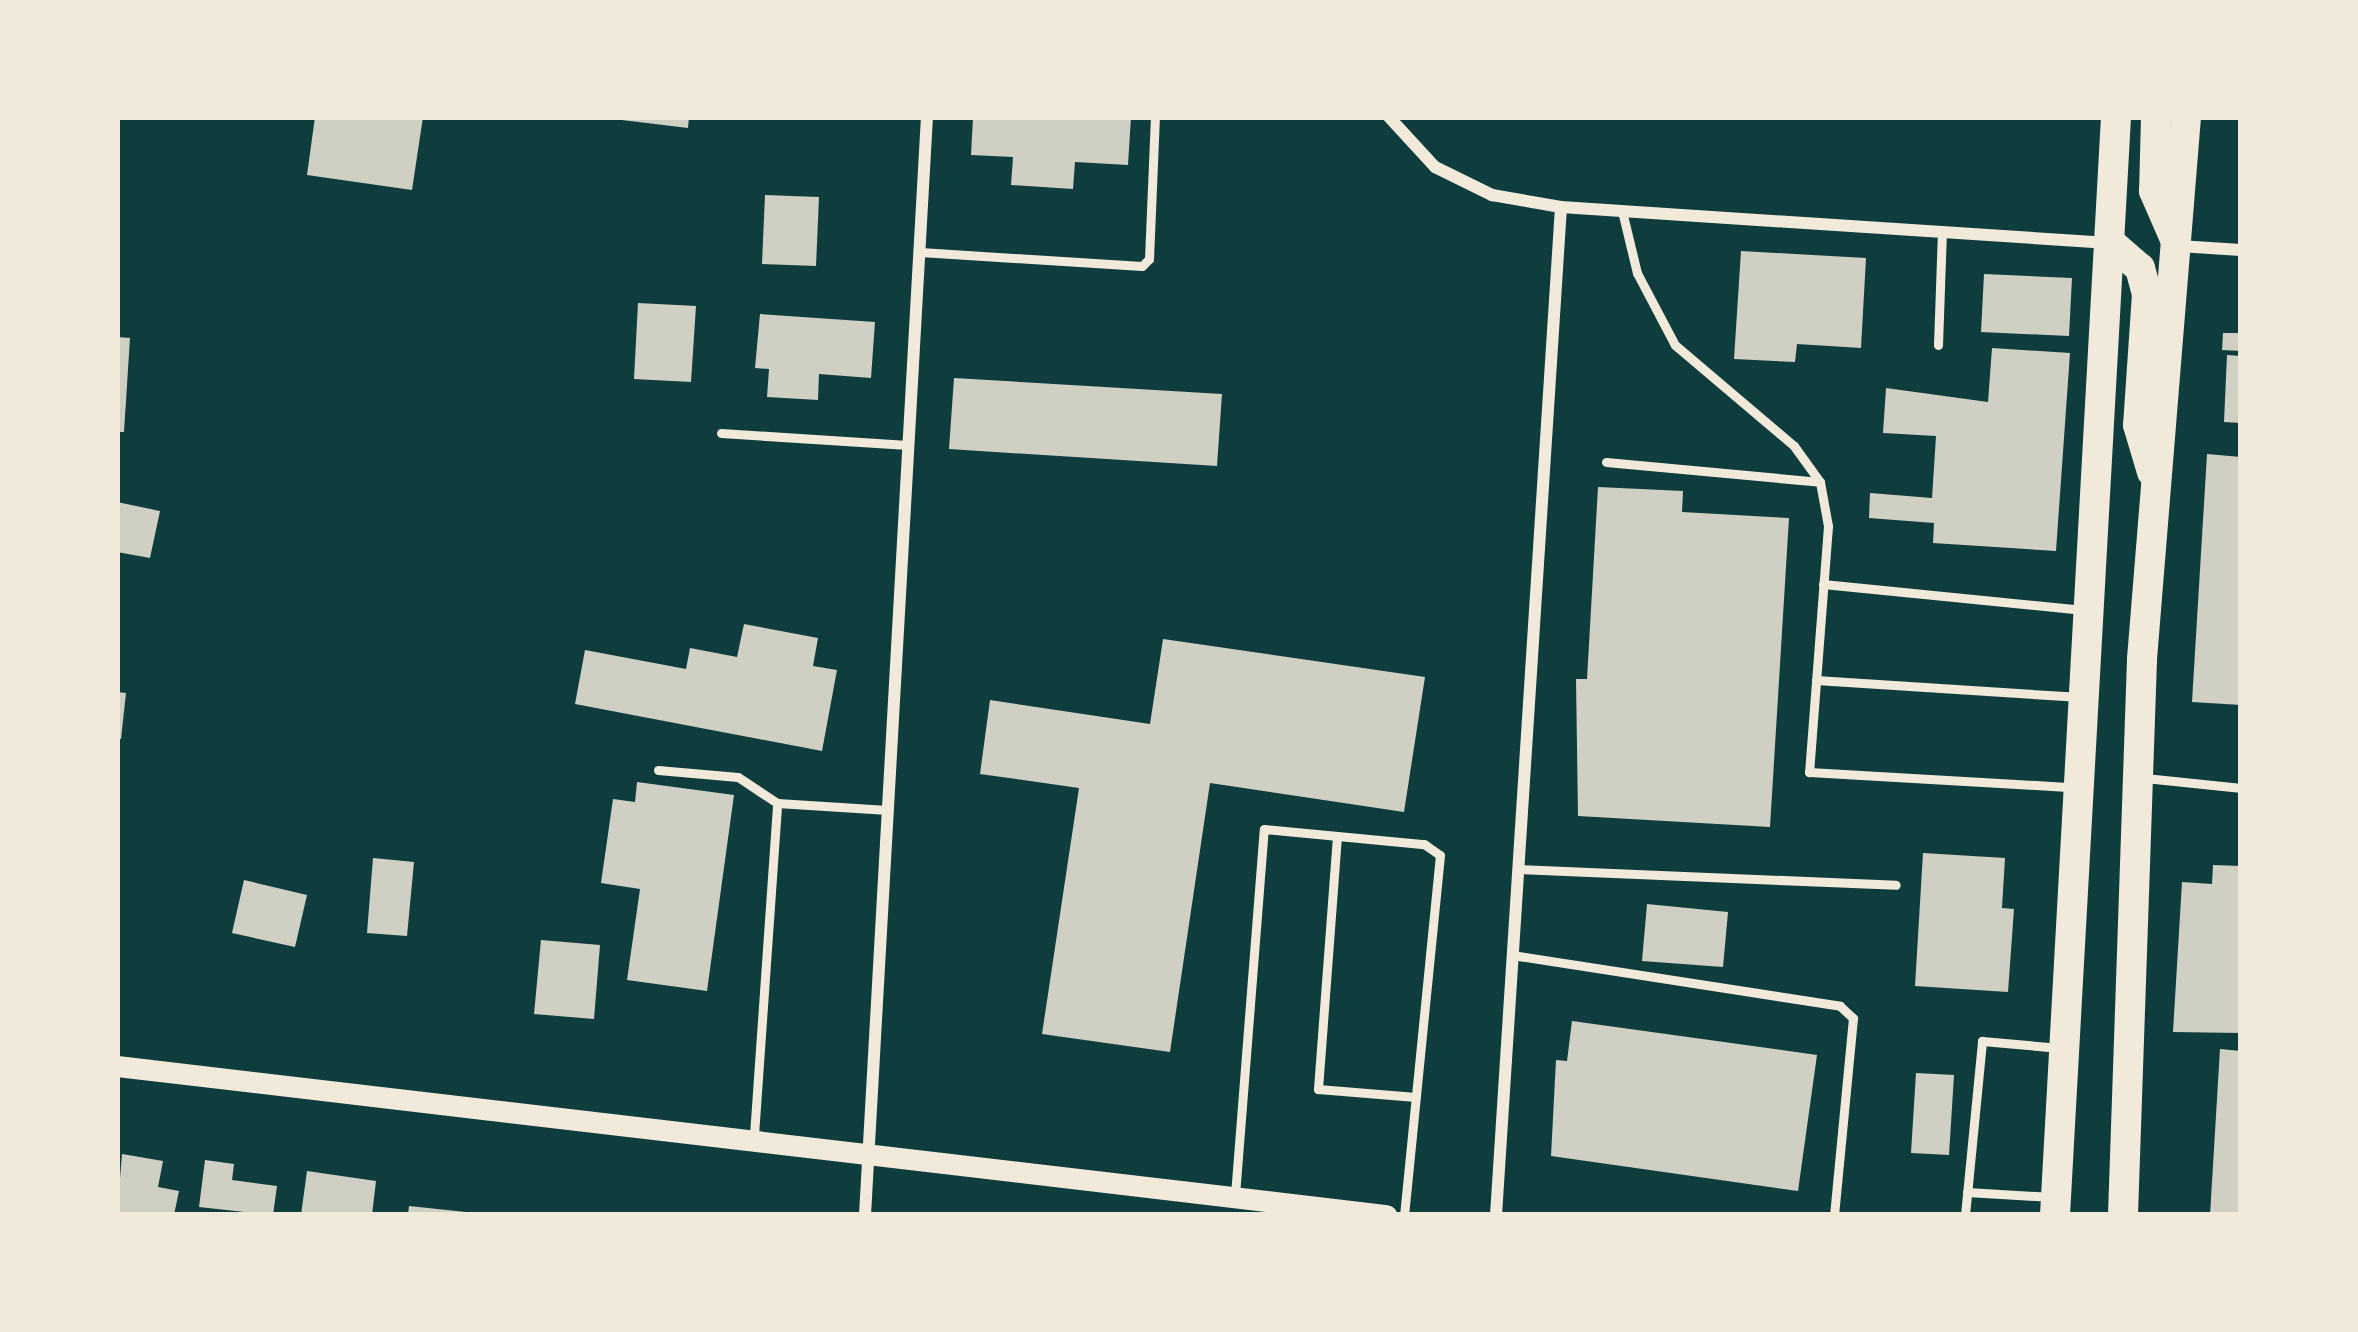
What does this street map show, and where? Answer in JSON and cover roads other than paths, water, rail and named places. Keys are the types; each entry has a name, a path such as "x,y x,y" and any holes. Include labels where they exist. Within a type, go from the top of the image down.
{"main road":[{"path":"2056,1206 2116,117"},
{"path":"2156,117 2154,191 2178,246"},
{"path":"2123,1215 2137,778 2186,117"},
{"path":"2110,243 2140,268 2147,294 2138,425 2157,488"}],"street":[{"path":"866,1215 927,117"},
{"path":"1389,117 1435,167 1492,195 1561,207 2110,243"},
{"path":"1496,1215 1561,207"},
{"path":"2178,246 2241,250"},
{"path":"117,1066 869,1148 1230,1202 1386,1215"}],"lane":[{"path":"920,252 1142,266 1149,259 1155,117"},
{"path":"1622,211 1637,273 1676,345 1794,446 1820,482 1828,526 1809,772 2079,787"},
{"path":"1939,345 1942,232"},
{"path":"721,433 908,446"},
{"path":"1606,463 1820,482"},
{"path":"1823,584 2090,610"},
{"path":"1816,680 2084,697"},
{"path":"658,770 738,777 777,803 888,810"},
{"path":"2137,778 2241,788"},
{"path":"754,1135 777,803"},
{"path":"1230,1202 1264,829 1424,844 1440,855 1404,1215"},
{"path":"1337,836 1318,1090 1416,1097"},
{"path":"1518,869 1895,885"},
{"path":"1512,955 1840,1006 1852,1018 1834,1215"},
{"path":"1965,1215 1982,1041 2065,1048"},
{"path":"1967,1192 2056,1206"}]}
